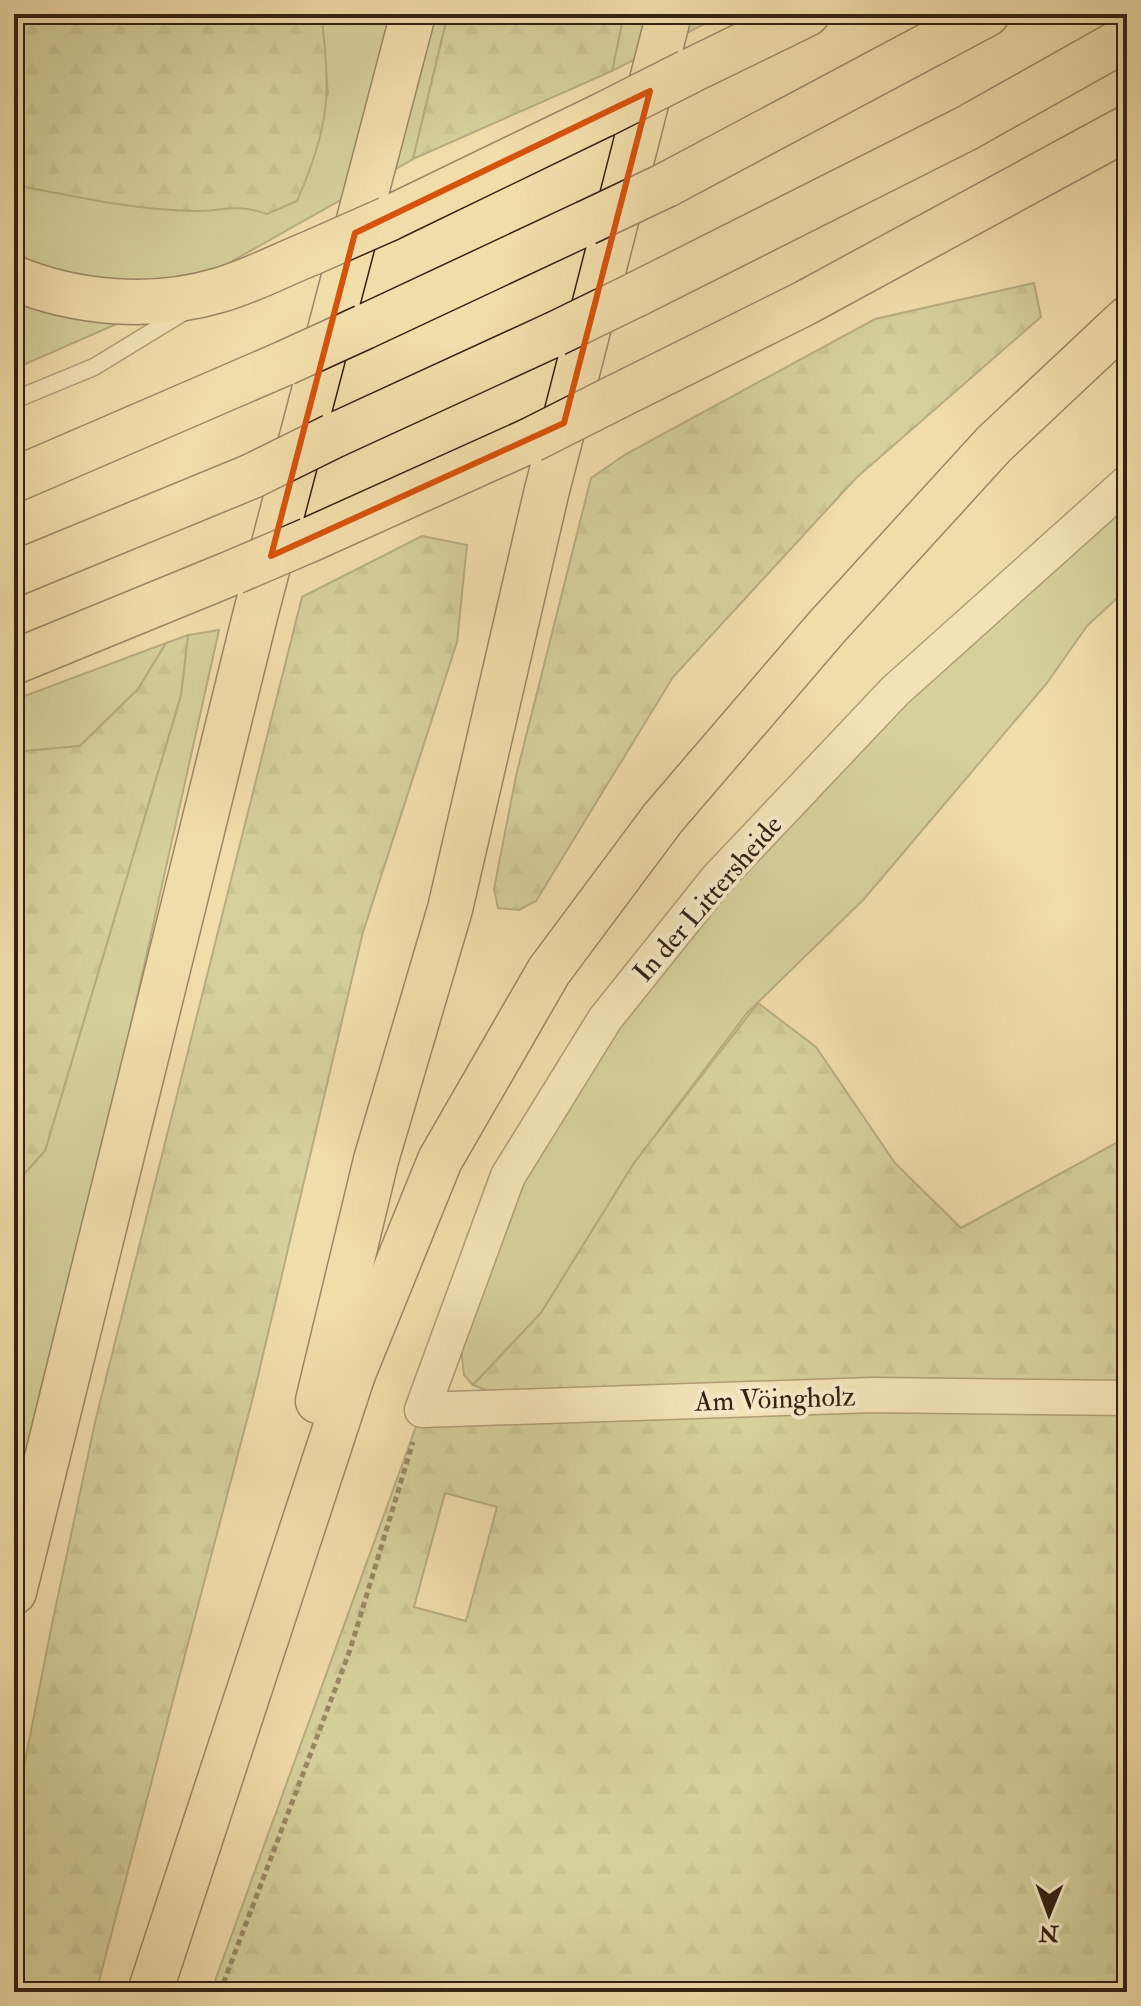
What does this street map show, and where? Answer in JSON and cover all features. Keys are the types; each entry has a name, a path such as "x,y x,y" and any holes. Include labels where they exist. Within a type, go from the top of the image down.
{"highway":[{"path":"14,1592 255,616 413,14"},
{"path":"252,1680 376,1160 450,909 535,539 669,14"},
{"path":"14,278 42,290 91,300 151,301 219,290 388,219 807,14"},
{"path":"14,480 285,363 666,185 987,14"},
{"path":"14,574 252,476 555,334 967,128 1127,38"},
{"path":"14,662 309,540 531,440 805,303 1127,128"},
{"path":"150,1992 353,1374 440,1160 549,971 663,818 826,628 994,444 1127,319"}],"street":[{"name":"In der Littersheide","path":"422,1410 508,1176 605,1019 717,879 895,691 1127,483"},
{"name":"Am Vöingholz","path":"422,1410 873,1395 1127,1398"}],"lane":[{"path":"14,400 94,367 219,290"}],"path":[{"path":"220,1992 350,1650 422,1410"}],"highlighted area":[{"path":"650,91 564,423 271,556 355,233"}],"green space":[{"path":"14,14 321,14 327,89 325,110 316,152 297,201 267,214 238,208 172,210 20,186 14,182"},
{"path":"321,14 448,14 413,159 137,315 14,369 14,182 20,186 76,196 158,207 241,205 328,94"},
{"path":"448,14 624,14 612,71 413,159"},
{"path":"624,14 724,14 612,71"},
{"path":"1034,283 1041,317 856,478 673,677 536,901 519,910 498,908 494,889 516,776 591,478 626,454 875,319"},
{"path":"1127,493 1127,589 1087,626 1047,683 864,899 747,1013 634,1163 541,1313 473,1385 464,1375 461,1348 507,1211 542,1143 665,959 852,752"},
{"path":"422,536 467,545 457,642 363,932 253,1397 99,1981 95,1992 14,1992 14,1817 52,1624 96,1418 302,597"},
{"path":"219,630 127,1042 14,1498 14,1185 45,1151 181,695 188,635"},
{"path":"188,635 181,695 45,1151 14,1185 14,752 80,746 138,689 166,643"},
{"path":"166,643 138,689 80,746 14,752 14,700"},
{"path":"758,1003 816,1047 895,1163 961,1228 1127,1137 1127,1381 829,1380 495,1394 473,1385 541,1313 634,1163"},
{"path":"1127,1398 1127,1992 211,1992 422,1410","holes":["445,1493 497,1507 466,1621 414,1607"]}]}
